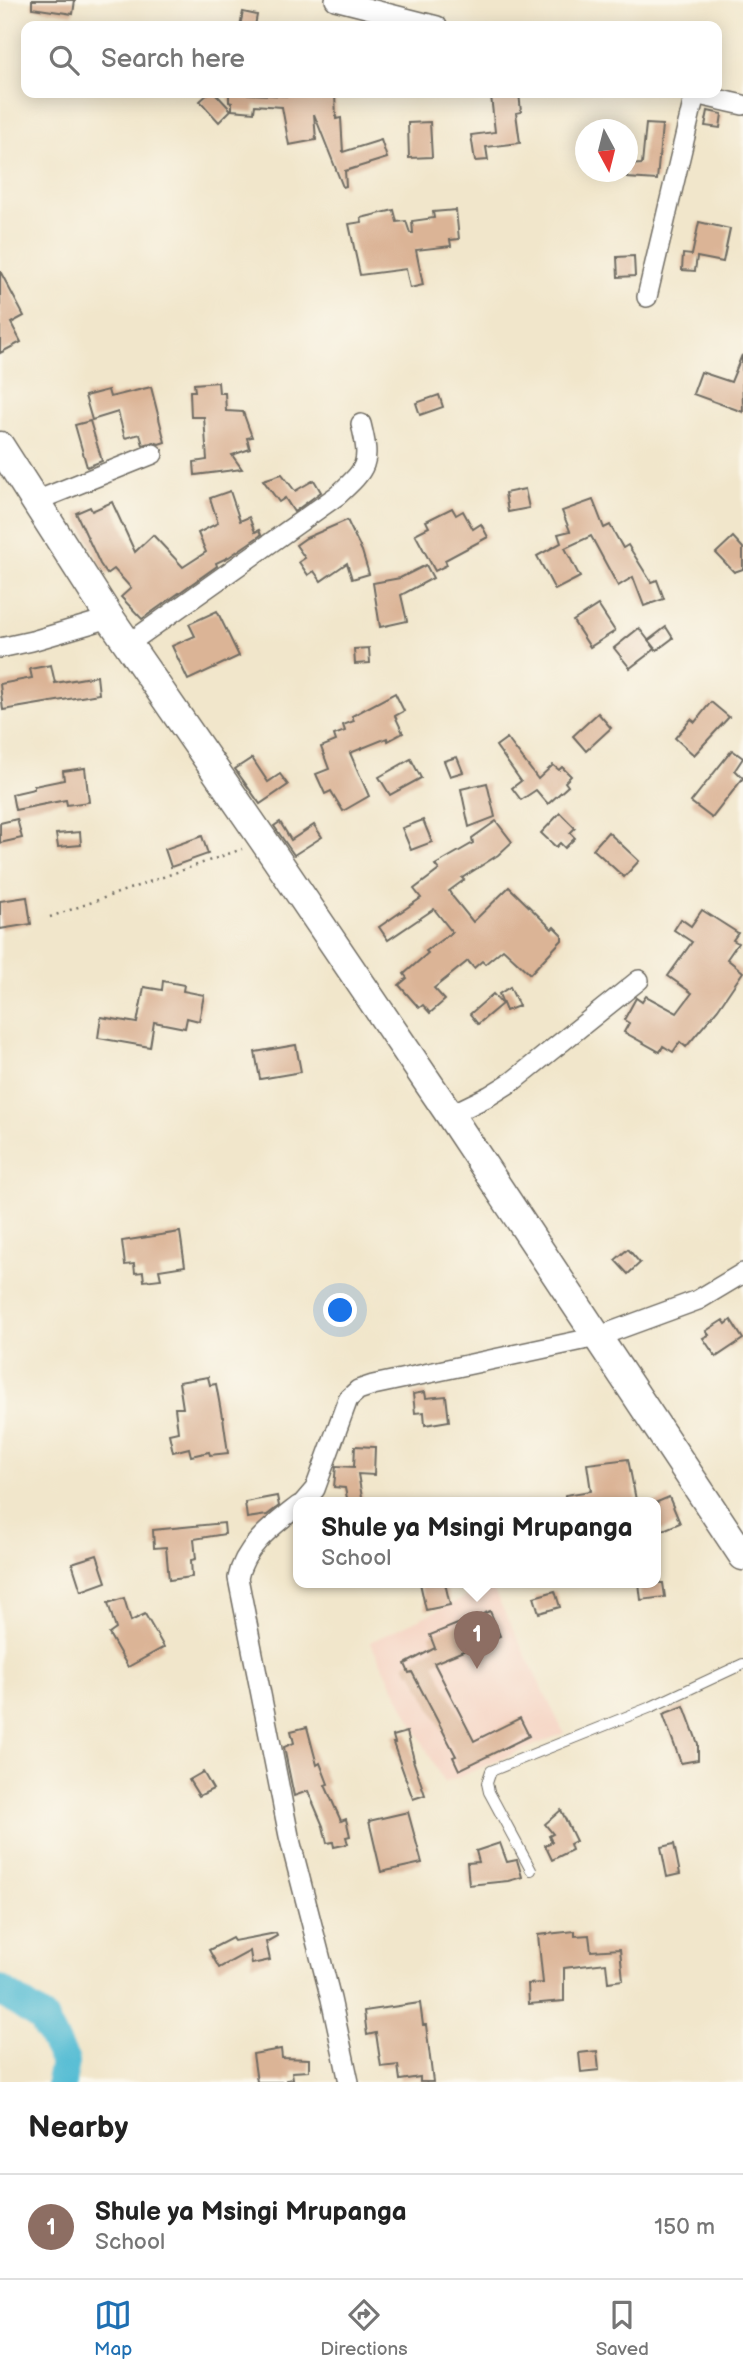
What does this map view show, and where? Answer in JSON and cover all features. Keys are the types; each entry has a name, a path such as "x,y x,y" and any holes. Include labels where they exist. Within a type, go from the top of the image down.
{"street":[{"path":"335,0 417,21"},
{"path":"647,297 691,98"},
{"path":"713,98 743,105"},
{"path":"128,645 338,495 359,475 366,461 367,448 361,424"},
{"path":"0,446 128,645 450,1115 743,1556"},
{"path":"36,501 153,454"},
{"path":"0,648 110,618"},
{"path":"450,1115 513,1081 639,980"},
{"path":"308,1497 315,1489 348,1399 358,1390 597,1337 698,1300 743,1273"},
{"path":"293,1511 247,1553 240,1565 238,1578 289,1836 331,1999 349,2082"}],"lane":[{"path":"531,1870 489,1792 487,1783 491,1771 651,1707 743,1664"}],"path":[{"path":"50,917 264,841"}],"shaded area":[{"path":"485,1588 492,1588 564,1733 444,1783 370,1642"}],"building":[{"path":"32,0 75,0 73,14 32,8"},
{"path":"243,12 257,15 256,21 241,21"},
{"path":"203,98 220,98 231,110 219,122 200,101"},
{"path":"229,98 335,98 336,119 341,118 343,152 381,140 387,158 345,171 346,186 343,187 314,114 316,140 289,145 282,107 255,105 254,112 232,110 232,103"},
{"path":"491,98 520,98 521,112 516,113 520,143 486,147 488,160 475,161 471,135 495,132"},
{"path":"708,111 722,114 720,128 705,126"},
{"path":"430,122 432,157 409,158 408,123"},
{"path":"646,124 662,125 657,180 638,179 638,164 642,164"},
{"path":"394,210 397,222 406,221 410,233 413,233 412,221 434,218 433,212 456,210 459,239 450,240 451,246 416,250 423,285 410,288 406,269 360,275 349,224 362,222 361,218"},
{"path":"699,222 730,229 723,262 697,257 695,271 682,270 683,254 692,255"},
{"path":"634,256 635,276 618,277 617,257"},
{"path":"0,271 24,316 11,323 21,342 0,353"},
{"path":"742,355 743,412 693,394 701,372 731,382"},
{"path":"218,382 219,393 225,393 226,411 243,412 252,437 247,438 250,449 232,455 242,469 195,475 194,462 207,460 204,417 191,417 190,391 195,391 194,384"},
{"path":"151,387 165,442 143,445 140,434 125,438 118,412 92,420 85,396 108,390 110,397"},
{"path":"439,395 443,407 420,415 416,403"},
{"path":"90,421 102,461 87,467 75,425"},
{"path":"282,474 295,491 314,480 321,492 294,512 285,498 279,502 263,480"},
{"path":"525,489 529,508 508,512 505,493"},
{"path":"230,491 240,521 249,517 255,532 259,530 261,535 216,563 217,566 142,619 121,597 131,588 114,569 107,574 76,513 90,507 92,511 112,502 135,552 153,535 183,567 206,552 198,533 218,523 210,498"},
{"path":"593,500 604,528 610,525 623,548 628,545 651,582 657,580 664,599 644,606 633,577 618,586 591,536 565,548 580,577 555,590 537,556 561,543 558,534 570,531 562,511"},
{"path":"452,508 456,515 463,511 473,529 481,524 488,537 445,560 447,565 435,571 415,534 429,527 426,521"},
{"path":"347,520 362,551 369,574 352,579 347,563 321,581 314,571 308,575 299,562 305,558 296,545"},
{"path":"733,537 743,548 743,569 734,572 716,553"},
{"path":"426,565 433,578 401,595 407,621 380,627 373,583 400,578"},
{"path":"598,605 615,631 590,647 573,621"},
{"path":"217,611 239,656 188,680 172,646 195,636 189,624"},
{"path":"666,627 673,638 657,650 649,640"},
{"path":"639,628 655,649 630,668 614,648"},
{"path":"369,648 370,663 355,664 354,649"},
{"path":"51,665 55,683 97,676 99,694 3,710 0,684 32,678 30,669"},
{"path":"395,693 404,711 395,716 403,733 388,741 387,738 350,753 369,796 343,811 331,791 325,794 316,774 329,769 321,747 336,741 334,735 345,731 343,725 354,721 352,716"},
{"path":"711,702 729,717 694,755 675,738 691,719 695,722"},
{"path":"598,713 611,728 586,751 573,736"},
{"path":"507,738 538,779 553,765 559,770 562,767 571,776 565,782 568,786 548,804 536,790 521,800 512,788 521,781 496,746"},
{"path":"732,750 743,758 735,770 743,778 712,818 691,802"},
{"path":"457,757 463,772 450,776 444,761"},
{"path":"252,758 268,782 280,774 288,785 260,804 235,769"},
{"path":"411,759 421,778 390,795 379,777"},
{"path":"85,768 89,802 67,805 66,800 15,810 12,794 64,780 63,771"},
{"path":"487,783 495,817 469,827 461,789"},
{"path":"560,813 575,828 570,833 575,838 565,848 560,843 556,847 541,833"},
{"path":"17,819 22,838 0,843 0,823"},
{"path":"423,820 432,842 411,850 402,828"},
{"path":"496,821 512,842 498,855 462,878 464,880 449,891 473,922 509,887 552,929 554,927 562,935 562,940 530,974 503,949 485,964 482,961 474,968 468,961 434,988 445,1000 430,1013 423,1005 419,1008 399,985 407,978 404,974 428,953 426,951 452,932 434,909 388,940 379,927 421,898 414,889 439,870 435,865 473,843 472,838"},
{"path":"280,822 291,840 314,825 322,837 294,855 274,826"},
{"path":"80,832 81,845 58,847 56,834"},
{"path":"608,832 639,861 624,877 593,849"},
{"path":"202,836 208,854 171,867 165,849"},
{"path":"27,897 31,924 0,929 0,901"},
{"path":"702,910 738,933 733,940 738,943 727,959 743,972 718,1009 686,1047 680,1042 673,1052 663,1046 660,1052 624,1032 629,1023 624,1020 636,998 642,1002 646,996 677,1013 692,993 668,976 692,942 674,930 681,919 691,926"},
{"path":"163,981 184,985 183,991 204,995 199,1021 187,1018 185,1028 154,1022 150,1047 98,1038 101,1017 137,1023 144,987 162,990"},
{"path":"510,987 519,1006 506,1011 499,994"},
{"path":"493,994 502,1004 478,1024 470,1014"},
{"path":"296,1045 301,1072 260,1079 255,1052"},
{"path":"180,1232 185,1266 159,1270 161,1279 144,1281 143,1272 135,1273 134,1264 125,1265 122,1241"},
{"path":"628,1249 640,1263 628,1274 615,1260"},
{"path":"723,1320 726,1324 731,1320 743,1339 716,1357 703,1338 709,1335 706,1331"},
{"path":"208,1377 210,1385 216,1384 228,1453 210,1455 209,1452 191,1456 189,1448 173,1452 169,1434 178,1432 175,1408 183,1408 179,1382"},
{"path":"425,1392 426,1398 446,1396 449,1421 425,1425 424,1412 415,1413 413,1394"},
{"path":"355,1446 375,1447 374,1475 358,1474 362,1497 347,1497 345,1488 334,1487 336,1466 354,1467"},
{"path":"628,1459 635,1497 565,1497 591,1491 587,1464"},
{"path":"277,1496 279,1506 267,1515 247,1518 245,1502"},
{"path":"669,1497 680,1523 661,1531 661,1500"},
{"path":"224,1523 225,1534 194,1539 196,1559 191,1560 192,1577 169,1580 166,1547 154,1548 153,1530"},
{"path":"97,1555 106,1582 81,1591 72,1563"},
{"path":"663,1583 665,1597 641,1600 640,1588 661,1588"},
{"path":"421,1588 446,1588 450,1605 426,1610"},
{"path":"555,1591 560,1607 539,1613 534,1597"},
{"path":"124,1598 131,1621 145,1614 164,1647 128,1667 109,1634 116,1629 108,1603"},
{"path":"490,1611 500,1636 434,1663 474,1741 520,1718 529,1736 459,1770 453,1757 456,1756 412,1672 409,1673 405,1664 435,1648 430,1635"},
{"path":"684,1706 698,1744 698,1760 681,1763 663,1714"},
{"path":"307,1727 317,1765 320,1763 328,1784 325,1785 341,1821 346,1819 350,1836 346,1837 348,1844 334,1847 333,1842 327,1843 308,1791 294,1796 284,1747 294,1743 291,1731"},
{"path":"407,1732 425,1795 413,1799 393,1743 393,1736"},
{"path":"203,1772 213,1789 199,1796 189,1780"},
{"path":"561,1810 576,1841 570,1844 572,1850 552,1860 545,1845 552,1842 549,1836 553,1834 545,1824"},
{"path":"408,1812 422,1863 381,1872 369,1821"},
{"path":"500,1843 507,1862 517,1860 522,1877 469,1885 467,1863 479,1862 476,1851"},
{"path":"674,1844 680,1874 667,1877 661,1847"},
{"path":"575,1931 575,1936 589,1935 591,1951 620,1949 623,1980 608,1982 606,1963 564,1968 564,2001 529,2004 528,1984 543,1983 538,1935"},
{"path":"276,1933 277,1936 266,1942 270,1960 252,1964 250,1951 219,1968 209,1950 232,1938 234,1941"},
{"path":"420,2003 423,2025 426,2025 433,2082 420,2082 420,2077 400,2080 398,2065 381,2067 376,2033 367,2035 364,2011"},
{"path":"281,2049 282,2058 309,2059 309,2071 292,2072 293,2079 286,2082 257,2082 253,2054"},
{"path":"597,2051 599,2070 581,2072 579,2053"}],"waterway":[{"path":"0,1990 43,2019 65,2062 61,2082"}],"place":[{"name":"Shule ya Msingi Mrupanga","path":"477,1669"}]}
